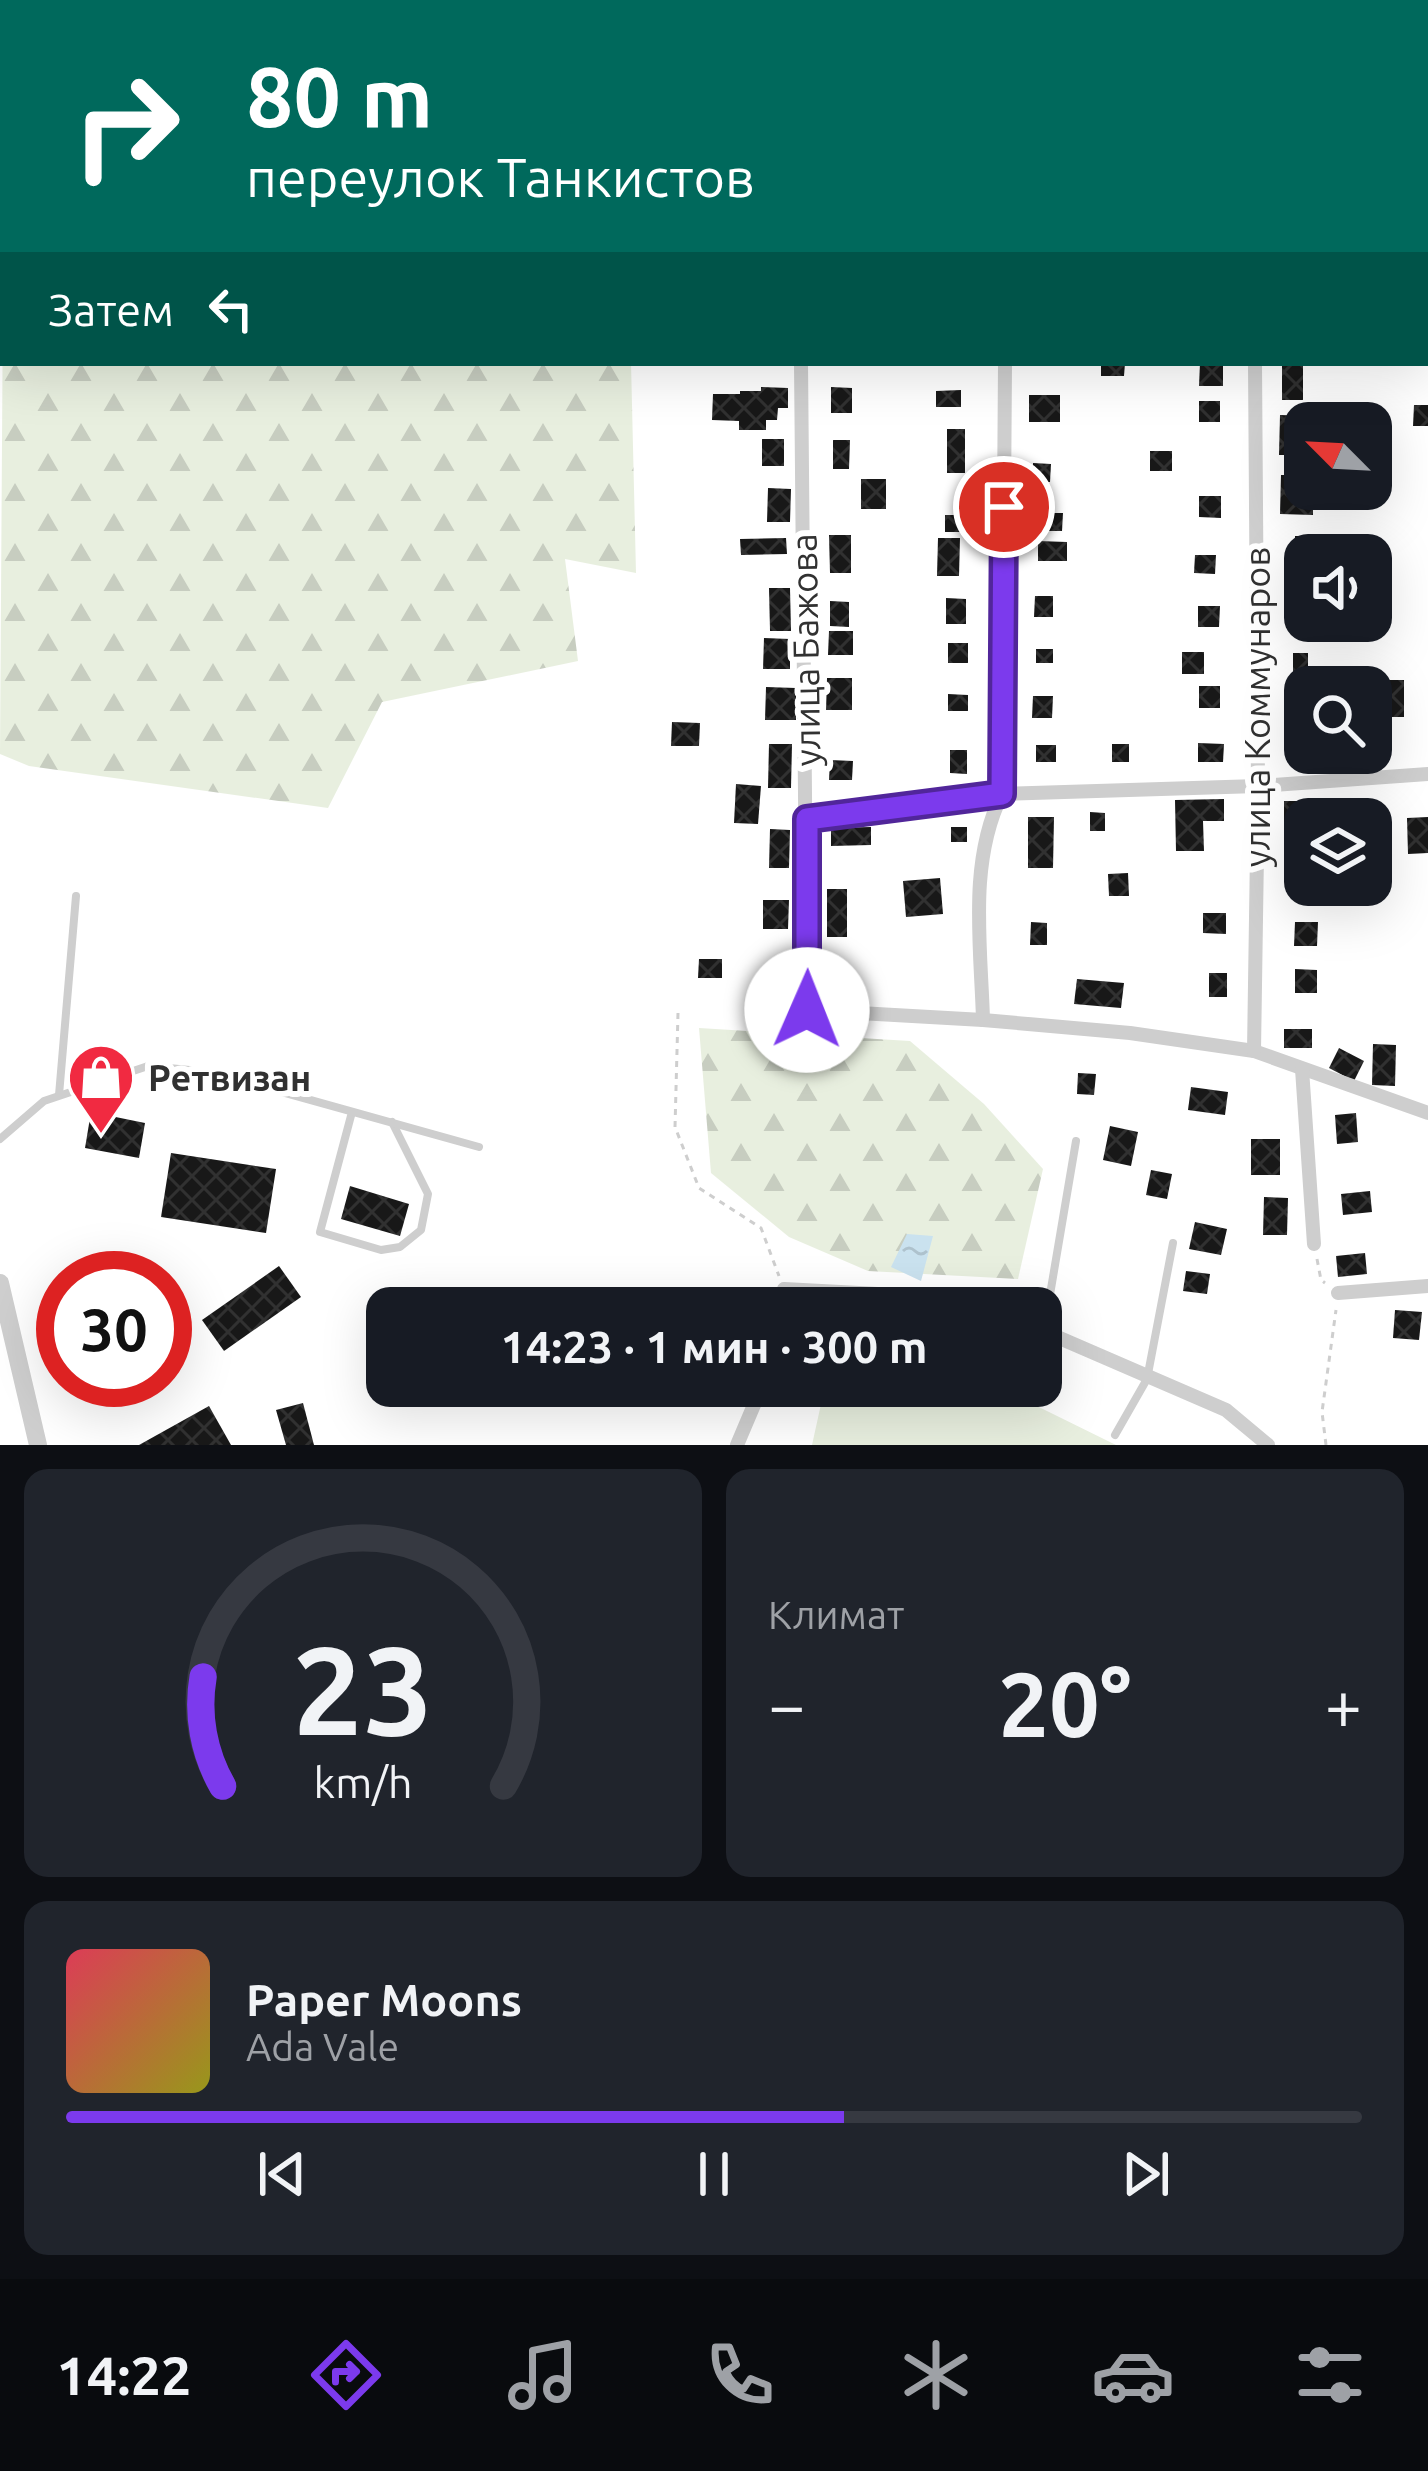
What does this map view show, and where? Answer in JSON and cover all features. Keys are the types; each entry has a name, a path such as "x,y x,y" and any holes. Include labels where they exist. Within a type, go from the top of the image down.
{"street":[{"name":"улица Бажова","path":"801,366 807,1010"},
{"path":"983,1020 979,890 993,813 1002,794 1005,366"},
{"name":"улица Коммунаров","path":"1254,1051 1258,786 1255,366"},
{"path":"807,819 1002,794 1258,786 1428,774"},
{"path":"753,1007 983,1020 1130,1033 1254,1051 1428,1113"},
{"path":"1302,1069 1314,1244"},
{"path":"0,1283 38,1445"},
{"path":"1338,1293 1428,1286"},
{"path":"1062,1340 1226,1410 1268,1445"},
{"path":"737,1445 752,1407"}],"lane":[{"path":"59,1095 76,896"},
{"path":"0,1139 44,1101 148,1066 210,1072 479,1147"},
{"path":"352,1112 320,1232 381,1250 400,1247 421,1230 428,1195 392,1123"},
{"path":"1050,1287 1076,1141"},
{"path":"1115,1435 1148,1379 1173,1244"}],"path":[{"path":"678,1012 675,1126 699,1188 761,1228 783,1287"},
{"path":"1314,1244 1321,1280 1338,1293 1322,1412 1326,1445"}],"green space":[{"path":"2,366 631,366 636,573 565,559 578,661 382,702 328,808 29,766 0,754"},
{"path":"699,1028 910,1041 984,1104 1043,1169 1018,1279 868,1271 789,1237 711,1173"},
{"path":"820,1407 1039,1407 1116,1445 812,1445"}],"water":[{"path":"907,1234 933,1236 921,1281 891,1267"}],"building":[{"path":"1101,366 1125,366 1124,376 1101,376"},
{"path":"1200,366 1223,366 1223,386 1199,386"},
{"path":"1282,366 1303,366 1303,400 1282,400"},
{"path":"761,387 788,388 788,408 778,408 777,420 766,420 766,430 739,430 739,421 712,420 713,394 761,391"},
{"path":"831,387 852,388 852,413 831,413"},
{"path":"961,390 961,407 936,407 936,391"},
{"path":"1029,395 1060,395 1060,422 1029,422"},
{"path":"1199,401 1220,401 1220,422 1199,422"},
{"path":"1414,405 1428,405 1428,426 1413,426"},
{"path":"1280,415 1284,415 1284,455 1279,455"},
{"path":"947,429 965,429 965,473 947,473"},
{"path":"762,439 784,439 784,466 762,466"},
{"path":"833,440 850,440 849,469 833,469"},
{"path":"1150,451 1172,451 1172,471 1150,471"},
{"path":"1033,463 1051,464 1050,482 1033,482"},
{"path":"1284,475 1284,510 1313,510 1313,515 1280,514"},
{"path":"861,479 886,479 886,509 861,509"},
{"path":"768,488 791,489 790,522 767,522"},
{"path":"1199,496 1221,496 1221,518 1199,517"},
{"path":"1037,513 1063,513 1062,531 1037,531"},
{"path":"945,515 965,515 965,532 945,532"},
{"path":"829,535 851,535 851,573 830,573"},
{"path":"786,538 787,554 741,555 740,539"},
{"path":"938,538 960,538 959,576 937,576"},
{"path":"1038,541 1067,542 1067,561 1038,561"},
{"path":"1195,555 1216,555 1215,574 1194,573"},
{"path":"769,588 790,588 791,631 770,631"},
{"path":"1035,596 1053,596 1053,617 1034,617"},
{"path":"946,598 966,599 966,624 946,624"},
{"path":"830,601 849,602 849,627 830,626"},
{"path":"1198,606 1220,606 1219,627 1198,627"},
{"path":"829,631 853,631 853,655 828,655"},
{"path":"764,638 790,639 790,669 763,669"},
{"path":"948,643 968,643 968,663 948,663"},
{"path":"1036,649 1053,649 1053,663 1036,663"},
{"path":"1182,652 1204,652 1204,674 1182,674"},
{"path":"1293,653 1308,653 1308,666 1293,666"},
{"path":"827,678 852,678 852,710 826,710"},
{"path":"1392,680 1404,680 1404,717 1392,717"},
{"path":"1199,686 1220,686 1220,708 1199,708"},
{"path":"766,687 796,688 796,720 765,720"},
{"path":"948,694 968,695 968,711 948,711"},
{"path":"1033,696 1053,696 1052,718 1032,718"},
{"path":"672,722 700,723 699,746 671,746"},
{"path":"1198,743 1224,744 1223,762 1198,762"},
{"path":"769,744 792,744 791,788 768,788"},
{"path":"1112,744 1129,744 1129,762 1112,762"},
{"path":"1036,745 1056,745 1056,762 1036,762"},
{"path":"950,750 967,750 967,774 950,773"},
{"path":"830,760 853,761 852,780 829,780"},
{"path":"736,784 761,786 758,824 734,823"},
{"path":"1224,799 1224,821 1203,821 1204,851 1176,851 1175,800"},
{"path":"1090,812 1105,813 1105,831 1090,831"},
{"path":"1028,817 1054,817 1053,868 1028,868"},
{"path":"1428,817 1428,853 1408,854 1407,818"},
{"path":"871,827 871,845 831,846 831,828"},
{"path":"951,827 967,827 967,842 951,842"},
{"path":"770,829 790,830 789,868 769,868"},
{"path":"1128,873 1129,896 1109,896 1108,874"},
{"path":"940,878 943,914 906,917 903,881"},
{"path":"827,889 847,889 847,937 827,937"},
{"path":"763,900 789,900 788,929 763,929"},
{"path":"1203,913 1226,913 1226,934 1203,933"},
{"path":"1031,922 1047,923 1047,945 1030,945"},
{"path":"1295,922 1318,922 1317,946 1294,946"},
{"path":"699,959 722,959 722,978 698,978"},
{"path":"1295,969 1317,970 1317,993 1295,993"},
{"path":"1209,973 1227,973 1227,997 1209,997"},
{"path":"1077,979 1124,983 1121,1008 1074,1004"},
{"path":"1284,1029 1312,1029 1312,1048 1284,1048"},
{"path":"1373,1044 1396,1045 1395,1086 1372,1085"},
{"path":"1339,1048 1364,1061 1354,1081 1329,1068"},
{"path":"1078,1073 1096,1074 1094,1095 1077,1094"},
{"path":"1191,1087 1228,1092 1225,1115 1188,1110"},
{"path":"91,1112 145,1123 139,1158 85,1148"},
{"path":"1356,1113 1358,1142 1337,1144 1335,1115"},
{"path":"1110,1126 1138,1132 1131,1166 1103,1160"},
{"path":"1251,1139 1280,1139 1280,1175 1251,1175"},
{"path":"171,1153 276,1169 266,1233 161,1217"},
{"path":"1151,1170 1172,1174 1167,1199 1146,1195"},
{"path":"350,1186 409,1204 400,1236 341,1219"},
{"path":"1370,1191 1372,1212 1343,1215 1341,1194"},
{"path":"1264,1197 1288,1198 1287,1235 1263,1235"},
{"path":"1195,1222 1227,1229 1221,1255 1189,1249"},
{"path":"1365,1253 1367,1274 1338,1277 1336,1256"},
{"path":"279,1266 301,1297 224,1351 202,1320"},
{"path":"1186,1271 1210,1274 1207,1294 1183,1291"},
{"path":"1395,1310 1422,1312 1419,1340 1393,1338"},
{"path":"303,1403 314,1445 286,1445 276,1410"},
{"path":"209,1406 231,1445 139,1445"}],"place":[{"name":"Ретвизан","path":"101,1136"}],"route":[{"path":"807,1010 807,819 1002,794 1004,507"}]}
